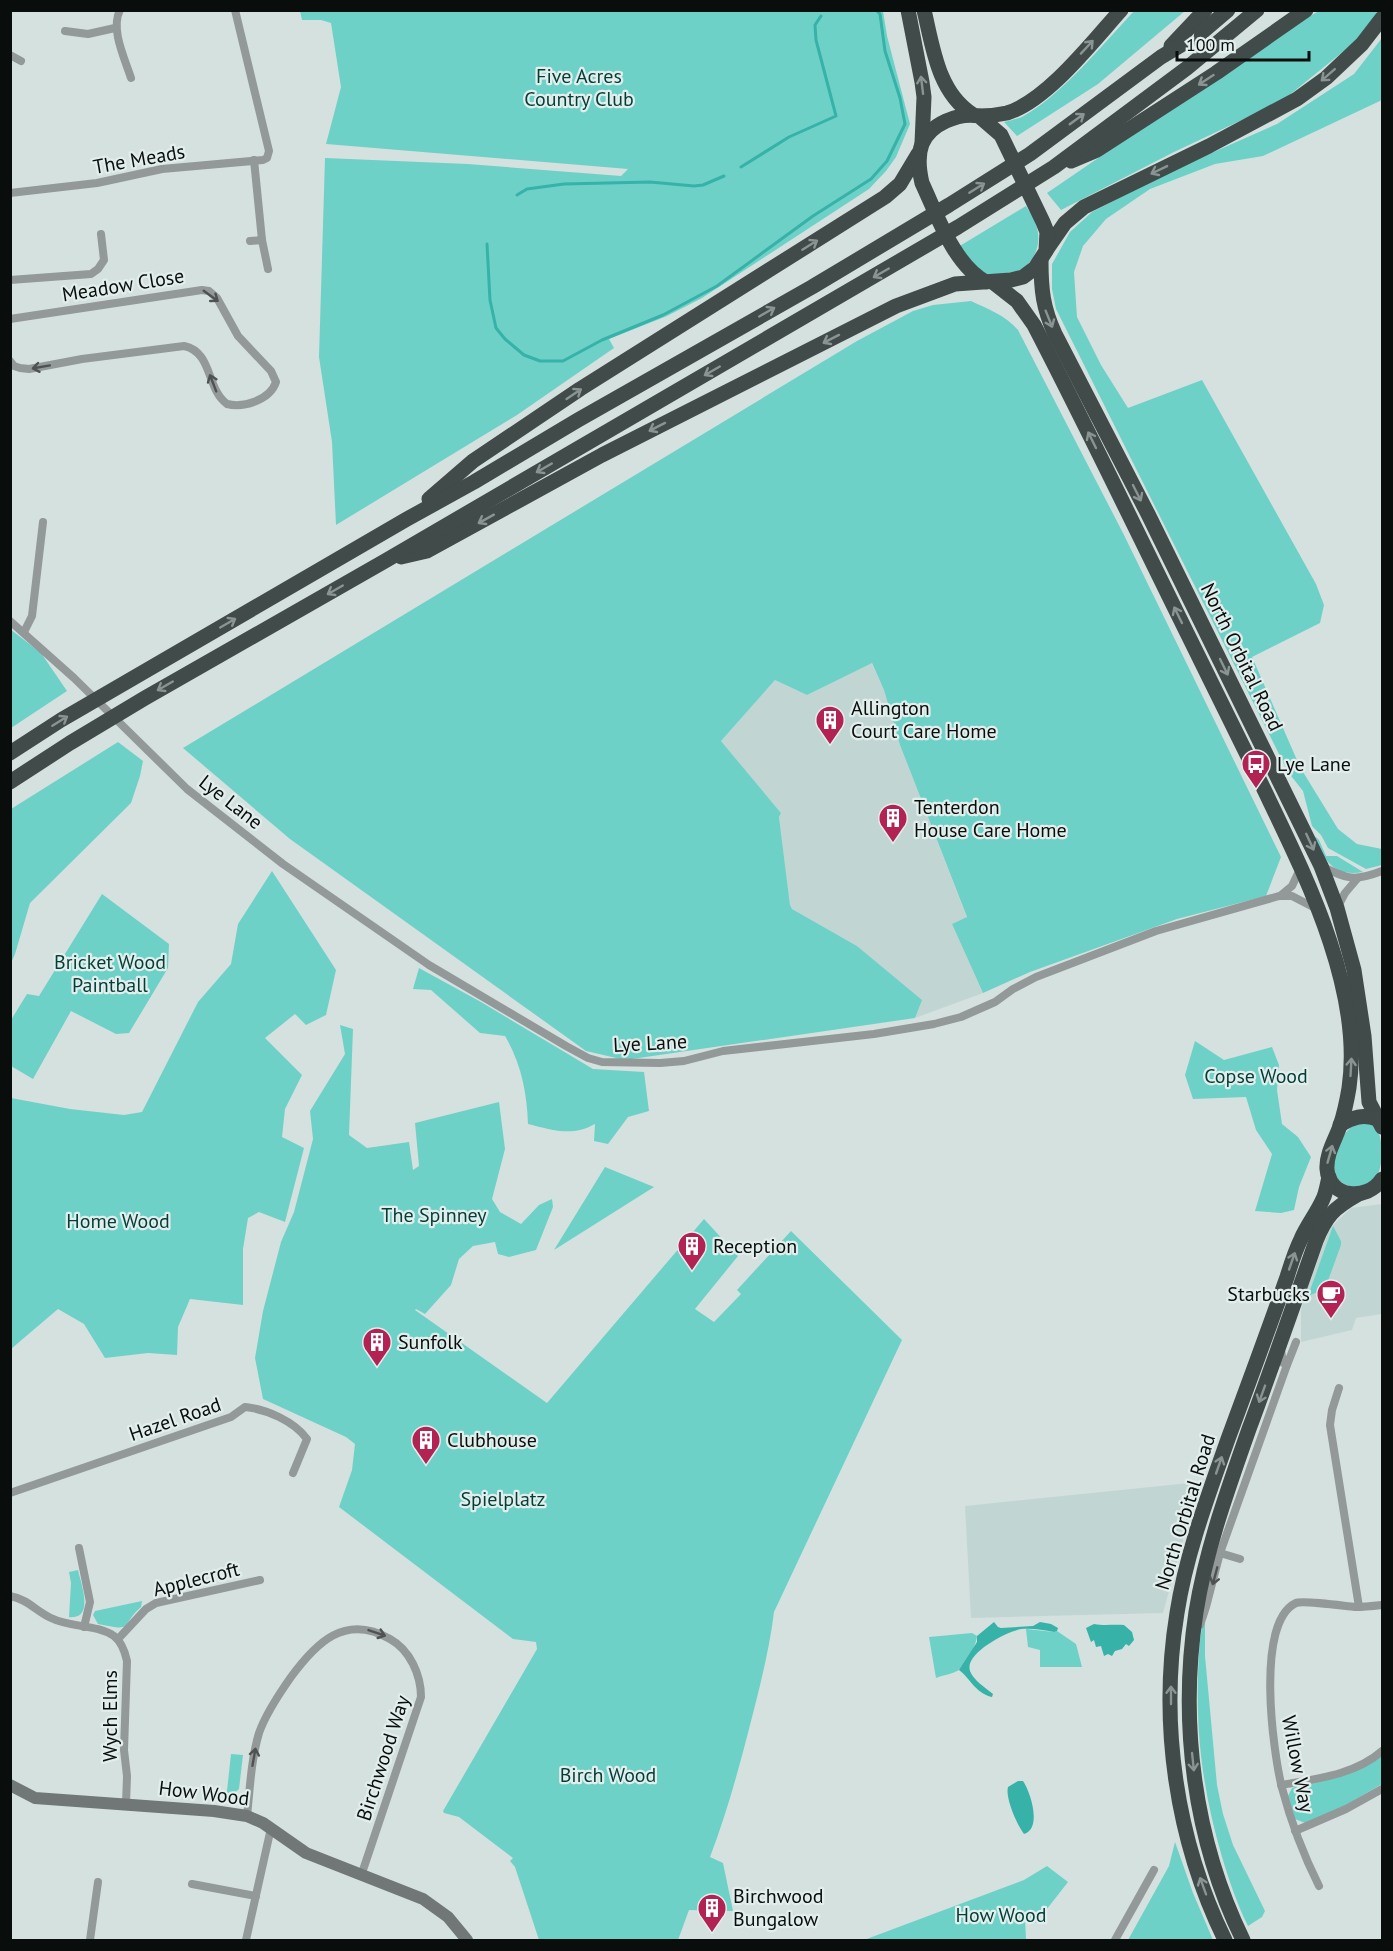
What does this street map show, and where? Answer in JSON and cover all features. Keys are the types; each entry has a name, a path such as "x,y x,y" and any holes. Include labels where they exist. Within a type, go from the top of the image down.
{"highway":[{"path":"908,10 924,97 922,146"},
{"path":"924,10 941,75 962,108 976,115"},
{"path":"406,519 483,454 580,389 885,197 900,184 934,128 952,118 1007,113 1030,102 1065,72 1121,10"},
{"path":"1161,57 1205,10"},
{"path":"10,753 61,720 406,519 812,287 949,205 1030,154 1161,57 1201,33 1228,10"},
{"path":"10,782 145,698 907,258 1054,167 1187,68 1257,10"},
{"path":"1054,167 1097,150 1216,73 1305,10"},
{"path":"385,561 427,551 602,455 896,306 955,284 1023,277 1035,268 1065,223 1084,207 1209,146 1297,99 1326,78 1362,44 1383,18"},
{"name":"North Orbital Road","path":"976,115 1001,135 1047,232 1041,290 1055,334 1148,514 1321,866 1354,970 1364,1036 1370,1102 1380,1123"},
{"name":"North Orbital Road","path":"922,146 919,171 922,183 955,249 971,273 990,282 1017,302 1034,325 1301,867 1318,909 1341,983 1351,1035 1351,1076 1340,1125 1327,1163 1329,1178 1322,1202 1300,1239 1220,1461 1191,1552 1177,1612 1171,1661 1171,1730 1174,1764 1184,1823 1195,1863 1225,1941"},
{"path":"1340,1125 1354,1117 1361,1116 1380,1123"},
{"path":"1329,1178 1340,1189 1370,1194"},
{"name":"North Orbital Road","path":"1243,1941 1214,1865 1198,1803 1193,1768 1189,1723 1189,1677 1203,1579 1229,1486 1322,1226 1334,1209 1370,1194 1383,1179"},
{"path":"1177,1612 1186,1606 1191,1592 1203,1579"}],"street":[{"path":"120,10 115,28 131,78"},
{"name":"The Meads","path":"10,194 97,183 149,171 267,158 269,151 235,10"},
{"path":"65,31 88,34 115,28"},
{"path":"10,55 21,61"},
{"path":"254,160 262,240 268,269"},
{"path":"10,280 91,274 104,260 101,234"},
{"path":"250,242 262,240"},
{"name":"Meadow Close","path":"10,319 202,290 209,291 217,298 238,336 272,371 276,382 272,391 258,399 242,405 227,404 216,393 204,360 194,349 184,346 89,358 29,369 14,366 10,361"},
{"path":"10,621 24,632 32,616 43,522"},
{"name":"Lye Lane","path":"24,632 187,789 283,864 429,965 566,1046 588,1058 602,1062 631,1064 676,1062 723,1051 874,1034 934,1024 961,1017 995,1002 1012,989 1036,977 1156,931 1279,896"},
{"path":"1321,866 1337,874 1357,879 1383,871"},
{"path":"1279,896 1292,886 1301,867"},
{"path":"1336,908 1357,879"},
{"path":"1279,896 1292,896 1318,909"},
{"path":"1192,1645 1206,1607 1221,1553 1296,1342"},
{"path":"1280,1343 1283,1364 1287,1365"},
{"path":"1339,1388 1330,1425 1359,1607 1383,1605"},
{"name":"Hazel Road","path":"10,1493 231,1417 245,1407 279,1418 303,1433 307,1439 306,1444 292,1473"},
{"path":"79,1548 90,1602 84,1627"},
{"path":"1221,1553 1240,1559"},
{"name":"Applecroft","path":"118,1640 146,1609 156,1603 260,1580"},
{"path":"10,1596 27,1601 50,1618 106,1632 118,1640"},
{"name":"Willow Way","path":"1319,1886 1305,1859 1281,1785 1271,1723 1271,1651 1278,1626 1287,1610 1296,1603 1306,1601 1324,1605 1359,1607"},
{"name":"Birchwood Way","path":"247,1816 253,1764 260,1731 273,1704 308,1653 317,1645 352,1629 370,1630 382,1634 394,1641 411,1660 419,1679 421,1697 361,1876"},
{"name":"Wych Elms","path":"118,1640 123,1647 127,1661 124,1750 127,1776 126,1804"},
{"path":"1281,1785 1341,1773 1367,1762 1383,1751"},
{"name":"How Wood","path":"10,1785 34,1798 214,1811 247,1816 271,1828 298,1849 423,1899 436,1907 458,1928 467,1941"},
{"path":"1295,1832 1383,1789"},
{"path":"246,1941 271,1828"},
{"path":"1115,1941 1154,1870"},
{"path":"90,1941 98,1882"},
{"path":"192,1884 256,1896"}],"shaded area":[{"path":"871,662 884,690 900,745 967,918 952,924 983,993 915,1018 921,1000 857,946 792,909 779,817 781,813 721,741 775,680 807,695"},
{"path":"1382,1204 1382,1314 1356,1318 1352,1330 1301,1342 1301,1311 1306,1289 1330,1228 1351,1208"},
{"path":"1199,1482 1163,1613 971,1618 965,1506"},
{"path":"994,1622 1001,1628 1033,1626 1040,1622 1058,1628 1054,1632 1021,1629 998,1638 980,1650 970,1664 970,1671 977,1681 993,1694 992,1697 977,1689 959,1670 977,1642 977,1636"},
{"path":"1094,1624 1124,1625 1132,1632 1134,1640 1129,1646 1126,1644 1122,1649 1115,1651 1112,1656 1108,1654 1104,1656 1101,1646 1096,1647 1094,1640 1091,1642 1086,1628"},
{"path":"1018,1781 1023,1781 1026,1787 1032,1802 1034,1818 1033,1825 1024,1834 1008,1798 1008,1787"}],"green space":[{"name":"Five Acres Country Club","path":"300,11 883,11 887,36 910,124 896,157 869,189 702,298 667,316 609,339 614,348 517,415 336,525 332,442 319,357 325,158 468,164 621,176 628,169 326,144 341,87 331,23 321,20 302,20"},
{"path":"1134,11 1185,11 1098,84 1017,136 1004,122 1022,117 1052,96"},
{"path":"1319,11 1379,11 1361,37 1282,101 1174,152 1061,210 1047,193 1290,27"},
{"path":"1382,38 1382,100 1263,156 1215,164 1150,189 1106,219 1083,246 1074,272 1077,317 1101,365 1128,408 1202,380 1316,584 1324,605 1320,623 1252,657 1300,767 1338,829 1357,844 1382,849 1382,865 1366,869 1328,848 1321,835 1312,826 1303,791 1288,772 1056,309 1052,289 1052,264 1070,232 1092,212 1173,170 1277,124 1354,74"},
{"path":"1026,206 1035,222 1038,239 1034,256 1023,268 1007,274 987,274 977,268 958,247"},
{"path":"971,301 1002,316 1018,330 1123,533 1281,857 1266,896 1177,919 1030,972 983,993 952,924 967,917 900,745 884,690 872,663 807,695 775,680 721,741 781,813 779,817 792,909 857,946 922,1000 915,1018 625,1060 586,1051 290,839 183,748 857,341 913,311 933,305"},
{"path":"10,629 41,653 67,691 11,728"},
{"path":"118,742 143,761 131,803 30,903 11,963 11,809"},
{"path":"1316,837 1326,856 1337,856 1363,872 1337,870 1322,854 1313,838"},
{"name":"Home Wood","path":"272,871 336,970 326,1015 306,1025 295,1014 265,1038 302,1075 285,1109 282,1137 304,1148 285,1222 259,1212 248,1218 243,1249 243,1305 190,1299 178,1327 177,1355 148,1353 105,1358 84,1324 58,1309 11,1349 11,1098 70,1109 124,1115 142,1112 198,1002 231,964 238,924"},
{"name":"Bricket Wood Paintball","path":"102,894 169,944 168,968 129,1033 116,1034 71,1011 33,1079 11,1066 11,1020 27,994 39,996"},
{"path":"419,968 593,1069 644,1072 649,1111 628,1117 608,1144 594,1141 595,1124 570,1131 528,1124 522,1079 511,1046 505,1036 480,1033 431,990 413,989"},
{"path":"340,1025 353,1029 349,1135 367,1148 409,1142 413,1170 419,1166 415,1123 499,1102 505,1149 492,1199 500,1212 521,1224 539,1205 552,1199 553,1207 536,1250 509,1257 498,1254 495,1242 473,1246 459,1259 451,1285 425,1314 415,1310 547,1403 704,1219 738,1256 695,1309 714,1322 741,1294 737,1290 791,1231 902,1340 774,1612 763,1671 745,1745 710,1857 723,1863 733,1911 689,1910 678,1940 539,1940 515,1867 510,1861 513,1858 459,1817 443,1811 537,1649 536,1642 513,1639 339,1507 352,1470 355,1444 346,1437 263,1399 255,1358 263,1311 281,1242 294,1212 313,1139 310,1111 345,1054"},
{"name":"Copse Wood","path":"1195,1041 1224,1060 1272,1047 1279,1065 1277,1090 1282,1124 1298,1137 1311,1157 1299,1187 1294,1210 1281,1213 1255,1211 1272,1154 1256,1130 1246,1097 1193,1099 1185,1075"},
{"path":"1358,1123 1370,1124 1376,1128 1382,1154 1380,1169 1374,1180 1356,1188 1339,1180 1334,1165 1341,1140"},
{"path":"605,1167 654,1187 554,1250"},
{"path":"1333,1226 1341,1245 1325,1289 1308,1296"},
{"path":"78,1570 84,1607 82,1613 69,1617 71,1583 69,1572"},
{"path":"142,1601 141,1607 123,1627 98,1624 93,1615 95,1611"},
{"path":"1205,1616 1205,1656 1217,1785 1233,1845 1265,1911 1262,1917 1248,1926 1222,1857 1210,1812 1202,1767 1198,1722 1198,1675 1200,1638"},
{"path":"1026,1629 1057,1631 1076,1644 1082,1667 1040,1667 1040,1650 1028,1647"},
{"path":"972,1633 977,1636 976,1640 962,1668 936,1678 929,1637"},
{"path":"231,1754 243,1755 239,1789 226,1800"},
{"path":"1382,1755 1382,1784 1344,1806 1305,1823 1295,1819 1288,1796 1292,1788"},
{"path":"1175,1842 1213,1940 1128,1940 1169,1866"},
{"name":"How Wood","path":"1047,1866 1068,1882 1036,1923 1025,1917 1026,1940 864,1940 1024,1880"}],"waterway":[{"path":"487,244 490,300 496,328 524,355 540,361 563,361 602,340 663,315 717,286 813,216 871,179 887,161 905,124 900,98 885,51 880,14 876,10"},
{"path":"741,167 789,137 836,116 816,40 815,25 821,16"},
{"path":"517,195 527,189 564,184 650,182 694,186 703,185 724,176"}],"place":[{"name":"Allington Court Care Home","path":"830,746"},
{"name":"Lye Lane","path":"1256,790"},
{"name":"Tenterdon House Care Home","path":"893,844"},
{"name":"Reception","path":"692,1272"},
{"name":"Starbucks","path":"1331,1320"},
{"name":"Sunfolk","path":"377,1368"},
{"name":"Clubhouse","path":"426,1466"},
{"name":"Birchwood Bungalow","path":"712,1934"}],"park label":[{"name":"The Spinney","path":"434,1215"},
{"name":"Spielplatz","path":"503,1499"},
{"name":"Birch Wood","path":"608,1775"}]}
